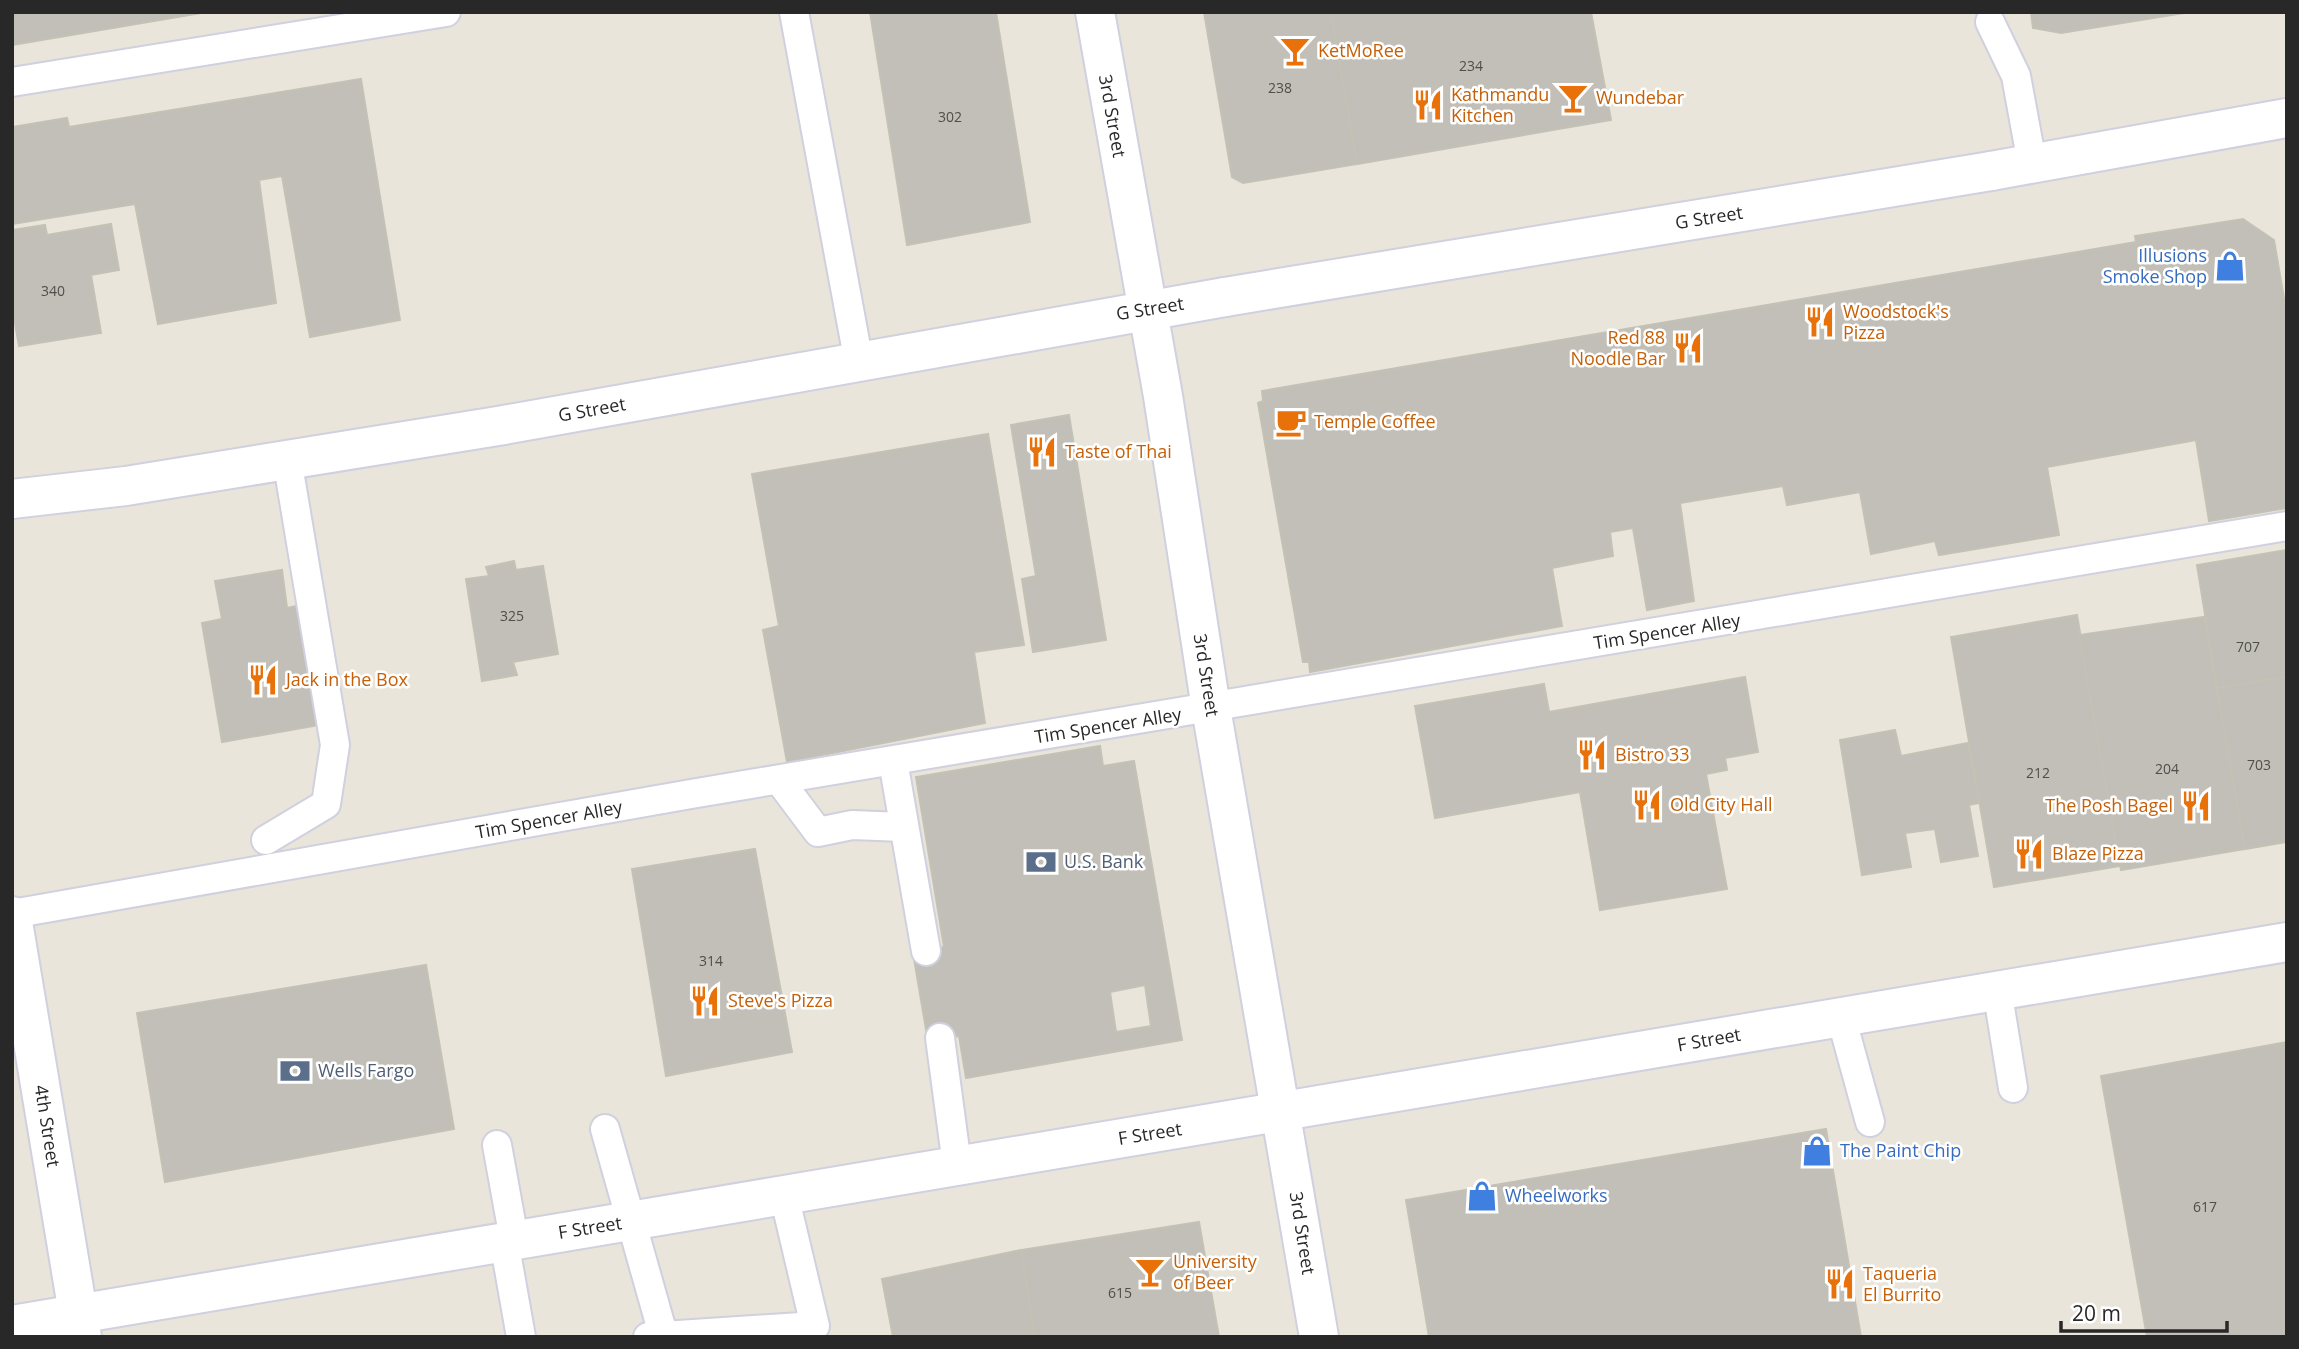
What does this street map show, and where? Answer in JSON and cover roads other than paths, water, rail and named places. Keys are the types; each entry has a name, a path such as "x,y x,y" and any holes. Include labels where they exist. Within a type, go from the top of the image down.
{"street":[{"name":"3rd Street","path":"1095,12 1319,1337"},
{"name":"G Street","path":"12,499 126,486 498,426 1147,310 1991,171 2287,118"},
{"name":"4th Street","path":"12,915 80,1326"},
{"name":"F Street","path":"12,1325 80,1326 509,1240 2287,942"}],"lane":[{"path":"12,82 446,12"},
{"path":"794,12 859,363"},
{"path":"1990,22 2016,76 2032,163"},
{"path":"266,840 326,804 335,745 286,459"},
{"name":"Tim Spencer Alley","path":"12,915 779,780 2287,526"},
{"path":"893,761 926,951"},
{"path":"779,780 818,832 852,825 903,827"},
{"path":"1997,989 2013,1088"},
{"path":"1841,1017 1870,1122"},
{"path":"940,1038 957,1165"},
{"path":"605,1129 629,1222 654,1298 656,1336 815,1326 784,1195"},
{"path":"497,1145 521,1337"}],"place":[{"name":"KetMoRee","path":"1295,51"},
{"name":"Wundebar","path":"1573,98"},
{"name":"Kathmandu Kitchen","path":"1428,105"},
{"name":"Illusions Smoke Shop","path":"2230,266"},
{"name":"Woodstock's Pizza","path":"1820,322"},
{"name":"Red 88 Noodle Bar","path":"1688,348"},
{"name":"Temple Coffee","path":"1291,422"},
{"name":"Taste of Thai","path":"1042,452"},
{"name":"Jack in the Box","path":"263,680"},
{"name":"Bistro 33","path":"1592,755"},
{"name":"Old City Hall","path":"1647,805"},
{"name":"The Posh Bagel","path":"2196,806"},
{"name":"Blaze Pizza","path":"2029,854"},
{"name":"U.S. Bank","path":"1041,862"},
{"name":"Steve's Pizza","path":"705,1001"},
{"name":"Wells Fargo","path":"295,1071"},
{"name":"The Paint Chip","path":"1817,1151"},
{"name":"Wheelworks","path":"1482,1196"},
{"name":"University of Beer","path":"1150,1272"},
{"name":"Taqueria El Burrito","path":"1840,1284"}]}
